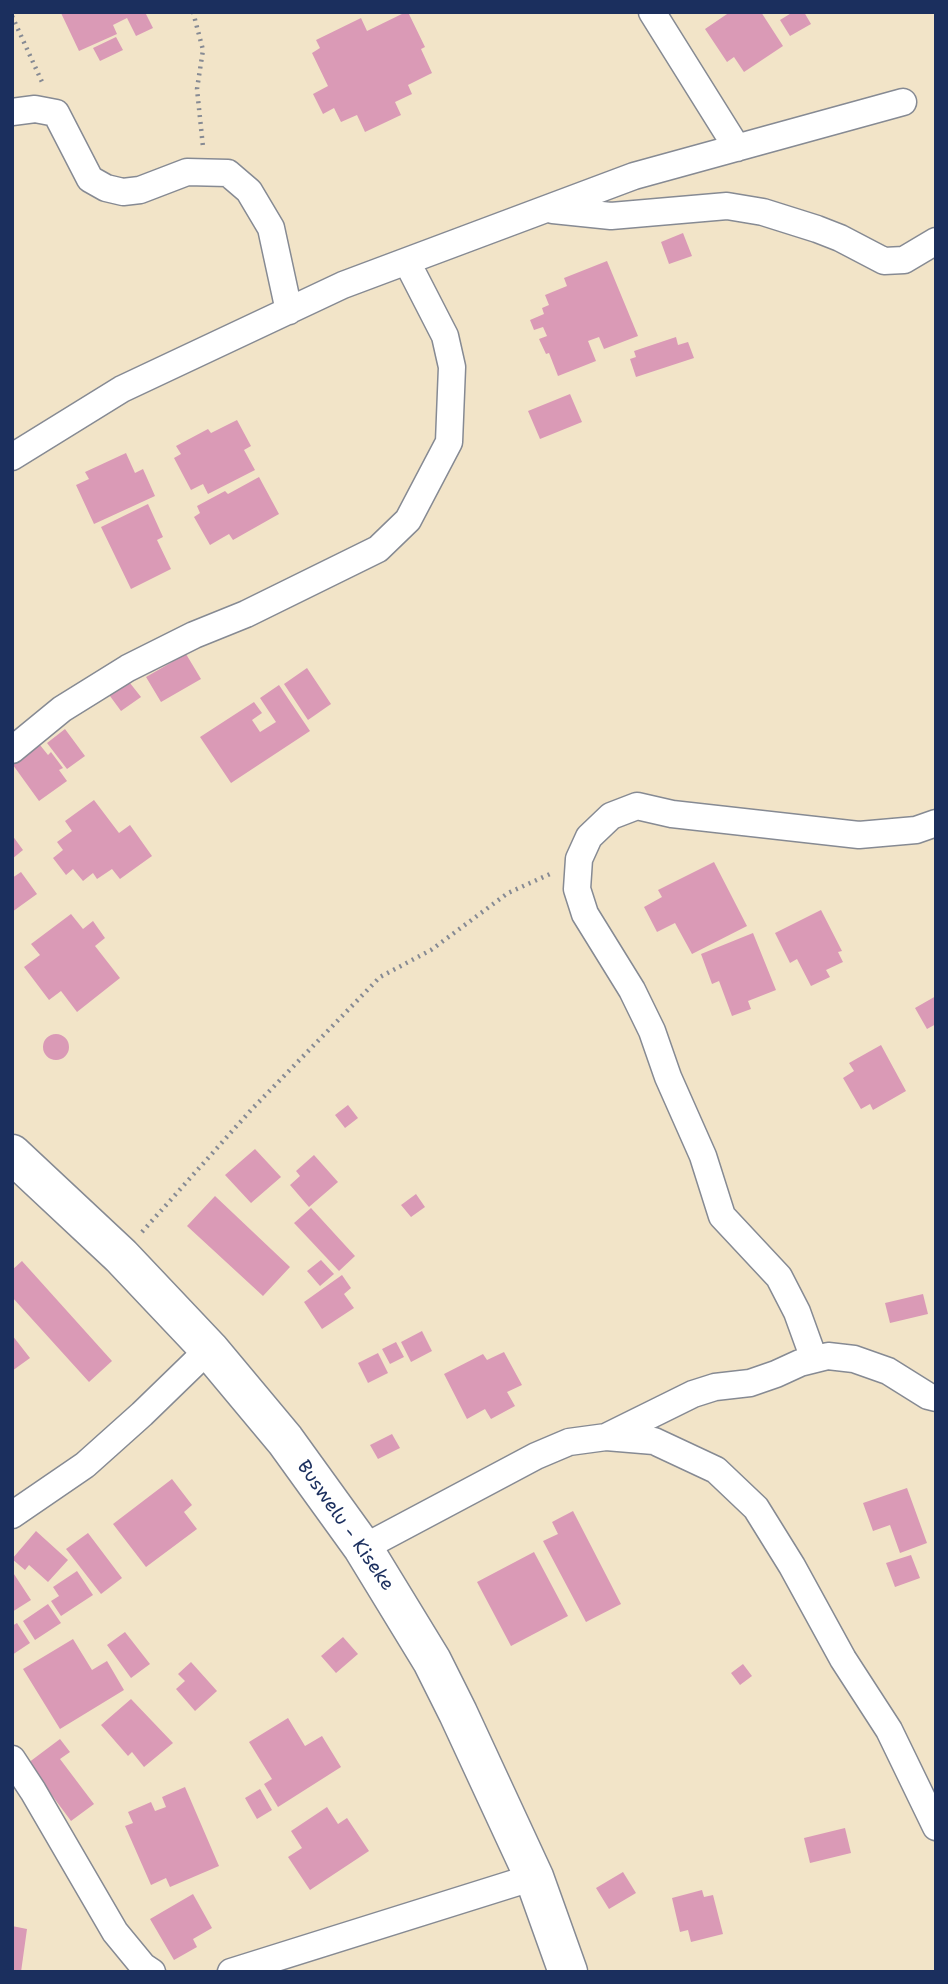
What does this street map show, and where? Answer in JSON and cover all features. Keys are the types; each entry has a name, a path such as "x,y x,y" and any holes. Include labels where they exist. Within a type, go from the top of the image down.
{"main road":[{"name":"Buswelu - Kiseke","path":"12,1154 121,1256 209,1349 285,1440 363,1548 432,1661 534,1877 568,1972"}],"street":[{"path":"652,12 737,148"},
{"path":"12,457 122,389 343,285 634,176 903,102"},
{"path":"12,112 35,109 56,113 90,179 106,188 140,190 187,172 228,173 248,191 271,228 289,311"},
{"path":"547,209 611,216 727,206 763,212 817,229 884,261 904,260 936,242"},
{"path":"12,750 62,709 128,668 378,549 408,520 449,442 452,367 445,336 407,262"},
{"path":"814,1359 797,1311 779,1277 722,1216 703,1156 667,1077 652,1031 632,989 585,914 578,890 579,859 589,836 611,816 637,806 672,814 859,835 916,830 936,823"},
{"path":"12,1516 85,1465 209,1349"},
{"path":"606,1437 693,1394 715,1387 750,1382 828,1356 854,1359 888,1371 928,1396 936,1398"},
{"path":"363,1548 536,1456 569,1442 606,1437 654,1441 716,1470 756,1508 792,1566 843,1660 928,1790 936,1827"},
{"path":"12,1759 115,1932 143,1966 152,1972"},
{"path":"231,1972 262,1967 534,1877"}],"path":[{"path":"193,12 203,50 197,89 205,172"},
{"path":"12,16 56,113"},
{"path":"121,1256 251,1110 380,977 431,950 508,893 579,859"}],"building":[{"path":"145,12 153,28 136,36 127,18 113,25 117,34 79,51 61,13"},
{"path":"406,12 425,47 421,49 432,73 408,85 412,94 395,102 401,115 365,132 357,115 341,122 334,108 323,114 313,94 328,86 312,53 320,48 316,40 361,18 367,31"},
{"path":"730,12 761,12 783,46 744,72 734,57 727,62 705,29"},
{"path":"793,12 804,12 811,24 790,36 780,20"},
{"path":"116,37 123,50 100,61 93,48"},
{"path":"683,233 692,256 669,264 661,242"},
{"path":"607,261 638,336 604,349 599,337 588,341 596,361 558,376 549,353 546,354 539,339 547,336 543,327 534,330 530,320 544,314 542,308 549,305 545,295 567,286 564,278"},
{"path":"676,337 678,345 688,342 694,358 636,377 630,359 636,357 634,351"},
{"path":"570,394 582,422 540,439 528,411"},
{"path":"237,420 251,446 244,450 255,470 208,494 203,484 191,490 174,458 181,454 176,446 208,429 211,433"},
{"path":"126,453 135,473 143,469 155,496 94,524 76,485 89,479 85,472"},
{"path":"259,477 279,514 233,540 229,534 210,545 194,517 200,513 197,506 225,491 228,494"},
{"path":"148,504 163,537 157,540 171,569 131,589 101,527"},
{"path":"186,654 201,679 161,702 146,677"},
{"path":"307,668 331,704 308,720 284,684"},
{"path":"126,678 141,697 121,711 107,692"},
{"path":"279,685 310,731 231,783 200,737 254,702 262,713 252,720 260,732 276,722 260,698"},
{"path":"65,729 85,756 67,769 47,743"},
{"path":"40,745 48,755 51,752 63,768 59,770 67,781 39,801 13,765"},
{"path":"94,800 119,833 130,825 152,856 120,879 112,869 97,879 93,873 83,881 73,869 66,875 53,858 63,850 57,842 72,831 65,821"},
{"path":"12,835 23,850 12,859"},
{"path":"714,862 747,926 692,954 675,923 657,932 644,907 662,897 658,890"},
{"path":"21,872 37,894 12,912 12,878"},
{"path":"821,910 842,951 838,952 843,962 826,970 830,977 811,986 797,959 790,963 775,933"},
{"path":"71,914 83,929 93,921 105,938 95,946 120,978 77,1012 61,991 49,1000 24,967 40,955 31,944"},
{"path":"753,933 776,990 748,1001 751,1009 732,1016 719,981 712,984 701,954"},
{"path":"936,996 936,1024 927,1029 915,1008"},
{"path":"56,1034 65,1038 69,1047 65,1056 56,1060 47,1056 43,1047 47,1038"},
{"path":"881,1045 906,1091 873,1110 870,1104 861,1109 843,1078 854,1071 849,1063"},
{"path":"348,1105 358,1118 345,1128 335,1115"},
{"path":"255,1149 281,1177 251,1203 225,1175"},
{"path":"314,1155 338,1182 309,1207 290,1185 300,1176 296,1171"},
{"path":"416,1194 425,1207 411,1217 401,1205"},
{"path":"215,1196 290,1267 263,1296 187,1226"},
{"path":"311,1208 355,1256 339,1271 294,1223"},
{"path":"321,1260 334,1274 320,1286 307,1271"},
{"path":"22,1261 112,1361 89,1382 12,1297 12,1270"},
{"path":"342,1275 351,1288 344,1294 354,1308 322,1329 304,1302"},
{"path":"923,1294 928,1314 890,1323 885,1303"},
{"path":"422,1331 432,1351 411,1362 401,1342"},
{"path":"12,1335 30,1358 12,1371"},
{"path":"396,1342 404,1357 390,1364 382,1349"},
{"path":"504,1352 522,1385 507,1392 515,1406 491,1419 485,1409 467,1419 444,1374 483,1354 487,1360"},
{"path":"378,1353 388,1373 368,1383 358,1363"},
{"path":"392,1434 400,1448 378,1459 370,1445"},
{"path":"172,1479 192,1505 184,1512 197,1529 146,1567 113,1524"},
{"path":"907,1488 927,1543 900,1553 890,1525 873,1531 863,1503"},
{"path":"573,1511 621,1604 586,1622 543,1541 558,1534 552,1522"},
{"path":"36,1531 68,1560 48,1582 29,1565 25,1570 12,1559"},
{"path":"88,1533 122,1578 101,1594 66,1549"},
{"path":"534,1552 568,1616 511,1646 477,1582"},
{"path":"911,1555 920,1578 895,1587 886,1563"},
{"path":"12,1571 31,1600 12,1612"},
{"path":"77,1571 93,1595 61,1616 51,1601 59,1596 53,1587"},
{"path":"48,1604 61,1623 35,1640 23,1621"},
{"path":"17,1623 30,1643 12,1655 12,1626"},
{"path":"125,1632 150,1664 131,1678 107,1645"},
{"path":"343,1637 358,1654 336,1673 321,1656"},
{"path":"73,1639 92,1670 107,1661 124,1690 60,1729 23,1669"},
{"path":"191,1662 217,1691 195,1711 176,1689 185,1681 178,1674"},
{"path":"743,1664 752,1676 740,1685 731,1673"},
{"path":"131,1699 173,1743 144,1767 132,1752 128,1756 101,1725"},
{"path":"288,1718 305,1746 322,1736 341,1767 278,1807 264,1784 272,1779 249,1742"},
{"path":"60,1739 70,1752 60,1759 94,1804 71,1821 28,1763"},
{"path":"185,1787 219,1866 170,1887 166,1878 151,1885 125,1826 133,1823 128,1812 151,1802 155,1811 166,1807 162,1797"},
{"path":"260,1789 272,1810 257,1819 245,1798"},
{"path":"327,1807 338,1824 347,1818 369,1851 310,1890 288,1857 302,1848 291,1831"},
{"path":"845,1828 851,1853 810,1863 804,1838"},
{"path":"623,1872 636,1893 609,1909 596,1888"},
{"path":"702,1890 704,1897 713,1895 723,1934 691,1942 688,1930 680,1932 672,1898"},
{"path":"193,1894 212,1928 193,1939 197,1947 174,1960 150,1919"},
{"path":"12,1926 27,1929 21,1972 12,1972"}]}
